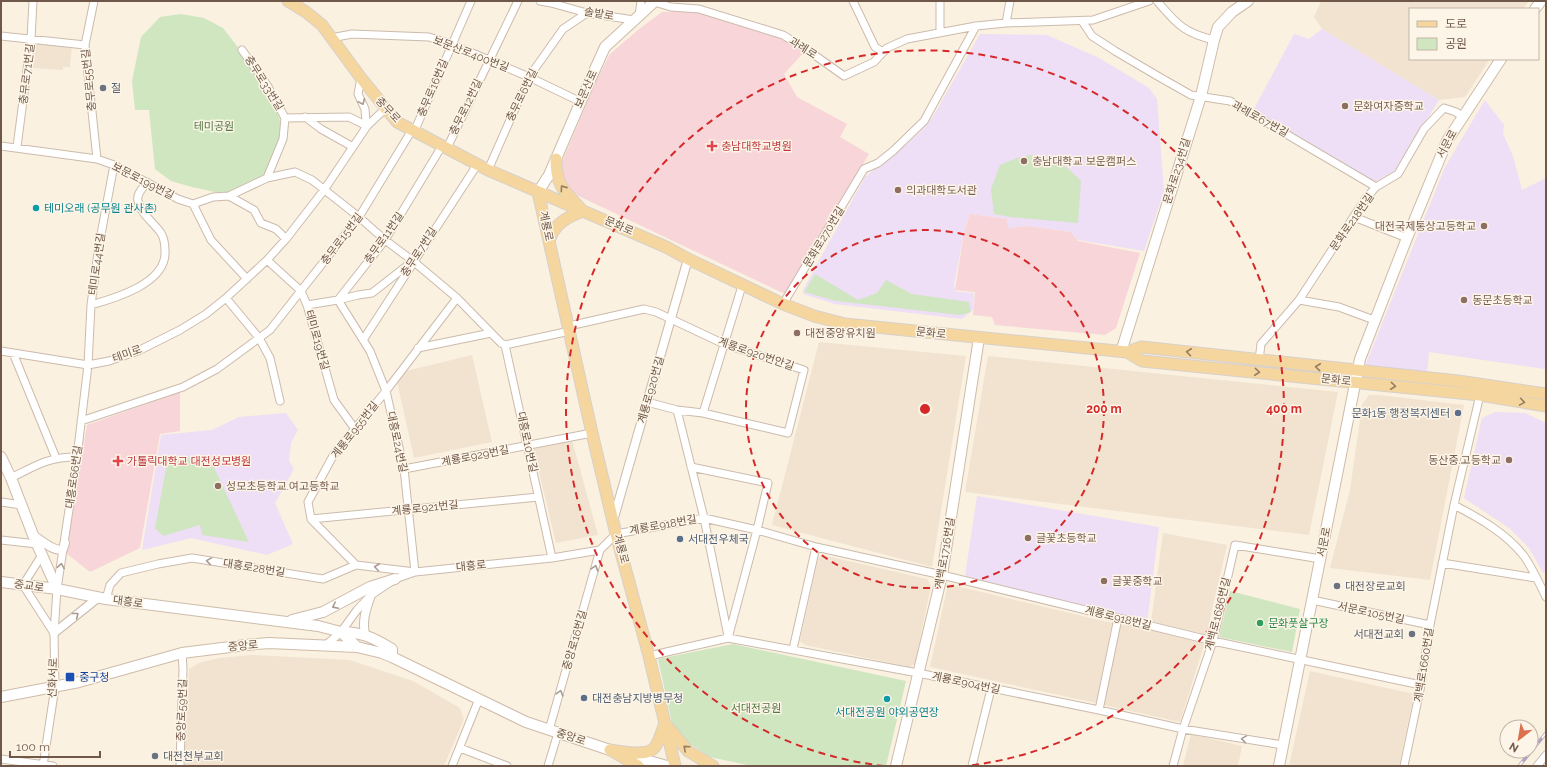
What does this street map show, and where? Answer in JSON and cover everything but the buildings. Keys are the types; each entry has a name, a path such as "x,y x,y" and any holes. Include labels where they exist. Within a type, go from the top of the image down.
{"main road":[{"name":"충무로","path":"288,1 306,12 322,26 385,109 397,122 477,165 538,192"},
{"name":"문화로234번길","path":"1124,352 1201,96 1218,27 1232,12 1248,1"},
{"name":"보문산로","path":"538,192 549,175 605,48 654,2"},
{"name":"서문로","path":"1279,766 1321,558 1354,382 1360,359 1437,161 1447,140 1462,116 1500,60"},
{"path":"549,241 556,226 563,220 584,211 560,184 556,174 556,159"},
{"name":"문화로","path":"538,192 666,247 742,286 783,304 814,316 845,324 1124,352 1142,361 1480,395 1546,406"},
{"name":"계룡로","path":"538,192 616,534 649,656 675,766"},
{"name":"계백로1716번길","path":"896,766 942,575 980,338"},
{"name":"문화로","path":"1124,352 1142,347 1490,386 1546,394"},
{"path":"1,457 57,589"},
{"path":"284,621 323,612 370,586 396,579"},
{"name":"중교로","path":"1,582 57,589"},
{"name":"대흥로","path":"57,589 103,598 318,626 341,632 357,647"},
{"path":"341,632 356,632 365,635 392,649 392,657"},
{"name":"중앙로","path":"1,698 125,670 182,653 269,644 357,647 392,657 526,722 610,750 667,766"},
{"path":"610,750 644,753 651,751 655,746 665,723 688,751 713,766"},
{"path":"610,750 638,766"}],"street":[{"name":"충무로71번길","path":"17,147 31,39 34,1"},
{"name":"충무로55번길","path":"94,1 85,45 97,159"},
{"name":"충무로16번길","path":"413,131 471,1"},
{"name":"충무로12번길","path":"444,147 518,1"},
{"name":"솔밭로","path":"540,1 552,2 587,13 637,18"},
{"path":"637,18 641,1"},
{"path":"852,1 875,47 883,52"},
{"path":"940,1 940,33"},
{"path":"1006,23 1010,1"},
{"name":"과례로","path":"654,2 671,7 700,9 783,35 806,48 844,76 874,62 887,48 906,39 976,26 1006,23 1093,20 1149,1"},
{"path":"1157,1 1177,25 1202,37 1214,40"},
{"name":"충무로6번길","path":"488,170 529,77 563,29 587,13"},
{"name":"과례로67번길","path":"1082,21 1092,36 1115,51 1192,95 1230,102 1376,187"},
{"name":"문화로270번길","path":"783,304 864,169 878,163 893,151 924,121 976,26"},
{"name":"보문산로400번길","path":"331,38 352,34 429,37 452,44 529,77 580,102"},
{"path":"1,36 85,45"},
{"name":"충무로33번길","path":"242,50 267,85 285,118 283,139 267,178"},
{"path":"361,78 358,94 365,109 367,126"},
{"name":"문화로218번길","path":"1258,360 1260,344 1299,300 1366,198 1376,187 1398,174 1424,129 1444,108 1456,112 1462,116"},
{"name":"테미로","path":"1,351 88,364 109,361 158,342 206,314 226,298 267,260 286,239 324,190 367,126 385,109"},
{"path":"306,117 321,130 353,147"},
{"path":"285,118 349,117 367,126"},
{"name":"충무로15번길","path":"81,421 183,387 217,369 270,330 359,217 413,131"},
{"name":"보문로199번길","path":"1,146 97,159 114,165 178,199 193,204"},
{"name":"충무로11번길","path":"338,300 385,240 444,147"},
{"name":"테미로44번길","path":"88,364 91,305 99,245 114,165"},
{"name":"충무로7번길","path":"363,340 413,261 477,165"},
{"path":"247,278 211,240 193,204 213,197 229,196 267,178 295,172 312,180 413,261 457,298 501,343 505,345 569,328"},
{"path":"91,305 113,299 148,281 155,276 164,262 166,253 165,242 162,234 143,212 138,202 138,195 147,182"},
{"path":"229,196 254,210 261,223 276,229 286,239"},
{"path":"1354,217 1407,238"},
{"name":"계룡로920번길","path":"613,521 688,259"},
{"name":"테미로19번길","path":"267,260 301,291 307,305 334,400 355,429"},
{"path":"307,305 372,293 413,261"},
{"path":"703,413 742,286"},
{"path":"226,298 259,338 270,358 280,401"},
{"name":"계룡로955번길","path":"311,519 308,502 334,454 386,391 457,298"},
{"name":"대흥로24번길","path":"338,300 370,351 386,391 404,469 415,572"},
{"path":"1299,300 1339,307 1374,320"},
{"name":"계룡로920번안길","path":"569,328 644,309 656,312 724,344 804,370 788,433 703,413 678,410 647,402"},
{"path":"418,348 491,333"},
{"name":"대흥로10번길","path":"505,345 552,558"},
{"path":"13,353 56,458"},
{"name":"대흥로66번길","path":"57,589 78,457 88,364"},
{"path":"1480,395 1490,386"},
{"name":"계백로1660번길","path":"1404,766 1421,685 1430,625 1442,563 1480,395"},
{"path":"678,410 704,518 728,638"},
{"name":"계룡로929번길","path":"404,469 592,433"},
{"path":"11,478 45,461 56,458 78,457"},
{"path":"691,467 768,483 728,638"},
{"name":"계룡로921번길","path":"311,519 538,497"},
{"path":"1,502 22,505"},
{"path":"1454,505 1482,520 1504,536 1523,556 1546,597"},
{"name":"계룡로918번길","path":"616,534 704,518 757,530 816,547 942,575 1213,642 1421,685"},
{"path":"311,519 356,564 415,572"},
{"path":"600,550 616,534"},
{"path":"1,540 35,540 60,551 63,549 65,543"},
{"name":"계백로1686번길","path":"1173,766 1183,729 1213,642 1235,545 1321,558"},
{"path":"793,649 816,547"},
{"name":"대흥로","path":"341,632 357,610 371,595 396,579 415,572 552,558 600,550"},
{"name":"중앙로16번길","path":"548,766 554,732 600,550"},
{"path":"42,555 23,585 54,633 103,598"},
{"name":"대흥로28번길","path":"103,598 110,585 121,573 192,558 323,579 356,564"},
{"path":"1442,563 1536,578"},
{"name":"선화서로","path":"44,765 55,687 54,633 57,589"},
{"path":"365,635 363,627 364,616 371,595"},
{"name":"서문로105번길","path":"1312,600 1430,625"},
{"path":"1099,710 1118,618"},
{"path":"326,645 341,632"},
{"name":"계룡로904번길","path":"649,656 728,638 918,673 990,689 1099,710 1183,729 1283,745"},
{"name":"중앙로59번길","path":"180,766 183,669 182,653"},
{"path":"972,766 990,689"},
{"path":"452,766 479,700"},
{"path":"460,748 507,766"},
{"path":"1537,766 1546,754"},
{"path":"1,759 53,766"}],"shaded area":[{"path":"1321,1 1529,1 1524,8 1409,8 1409,60 1489,60 1465,97 1439,100 1322,29 1314,17"},
{"name":"충남대학교병원","path":"699,11 776,36 805,51 784,74 797,97 847,124 840,137 869,154 787,295 566,190 559,169 598,77 610,54 662,12"},
{"name":"문화여자중학교","path":"1322,29 1439,100 1396,170 1375,182 1253,111 1294,34 1309,39"},
{"name":"충남대학교 보운캠퍼스","path":"980,34 1047,35 1099,58 1149,88 1157,99 1164,191 1144,251 1078,240 1071,232 1027,226 1008,228 1007,219 970,214 964,233 954,285 955,291 974,293 973,310 962,319 835,304 803,294 803,290 865,177 906,145 923,129 934,115"},
{"path":"35,42 72,45 70,67 63,67 63,70 32,68"},
{"path":"1485,100 1504,125 1503,134 1513,156 1522,190 1546,178 1545,369 1429,352 1427,374 1365,366 1445,167"},
{"path":"970,214 1007,219 1008,228 1027,226 1071,232 1078,241 1140,253 1116,328 1105,335 995,325 992,317 973,315 975,292 955,290 964,233"},
{"path":"819,342 966,356 932,567 772,525"},
{"path":"472,355 492,442 414,458 397,382 402,372"},
{"path":"988,356 1338,392 1309,535 965,492"},
{"name":"가톨릭대학교 대전성모병원","path":"180,392 180,431 160,434 140,548 90,572 66,553 87,425"},
{"path":"1369,395 1464,405 1430,580 1330,568 1350,490 1362,405"},
{"name":"동산중.고등학교","path":"1495,412 1525,413 1546,423 1546,570 1543,573 1529,548 1509,528 1464,498 1482,418"},
{"name":"성모초등학교.여고등학교","path":"286,413 298,430 291,443 289,461 294,469 275,503 293,544 267,555 191,538 142,550 161,435 212,430 239,417"},
{"path":"572,440 598,535 556,543 533,447"},
{"path":"977,496 1159,527 1147,623 965,576"},
{"path":"1163,533 1227,545 1204,645 1180,722 1104,705 1120,627 1125,623 1148,628 1151,622"},
{"path":"822,555 927,579 931,586 915,663 910,667 805,645 800,641 818,559"},
{"path":"948,584 1112,623 1096,703 930,667"},
{"path":"252,655 350,660 413,681 460,708 464,719 444,766 184,766 189,669 199,663 219,658"},
{"path":"1310,671 1414,694 1399,766 1289,766"},
{"path":"1191,734 1242,746 1238,766 1183,766"}],"green space":[{"name":"테미공원","path":"181,14 204,18 223,28 254,68 270,94 281,123 279,143 265,174 246,190 224,194 192,187 171,181 155,169 149,110 135,110 132,81 141,37 160,17"},
{"path":"1032,155 1048,158 1060,163 1081,181 1078,223 1010,217 994,214 991,189 1000,165 1017,158"},
{"path":"815,274 858,300 877,293 886,280 912,294 969,302 971,312 960,315 836,301 804,292"},
{"path":"168,458 210,459 249,542 202,535 200,525 163,536 155,528"},
{"name":"문화풋살구장","path":"1230,591 1300,609 1292,652 1219,637"},
{"name":"서대전공원","path":"733,644 906,681 886,766 752,766 710,757 684,740 672,723 658,659"}],"railway":[{"path":"1519,766 1546,733"}],"place":[{"name":"절","path":"103,88"},
{"name":"문화여자중학교","path":"1345,106"},
{"name":"충남대학교병원","path":"712,146"},
{"name":"충남대학교 보운캠퍼스","path":"1024,161"},
{"name":"의과대학도서관","path":"898,190"},
{"name":"테미오래 (공무원 관사촌)","path":"36,208"},
{"name":"대전국제통상고등학교","path":"1484,226"},
{"name":"동문초등학교","path":"1464,300"},
{"name":"대전중앙유치원","path":"797,333"},
{"name":"문화1동 행정복지센터","path":"1458,413"},
{"name":"동산중.고등학교","path":"1509,460"},
{"name":"가톨릭대학교 대전성모병원","path":"118,461"},
{"name":"성모초등학교.여고등학교","path":"218,486"},
{"name":"글꽃초등학교","path":"1028,538"},
{"name":"서대전우체국","path":"680,539"},
{"name":"글꽃중학교","path":"1104,581"},
{"name":"대전장로교회","path":"1337,586"},
{"name":"문화풋살구장","path":"1260,623"},
{"name":"서대전교회","path":"1412,634"},
{"name":"중구청","path":"70,677"},
{"name":"대전충남지방병무청","path":"584,698"},
{"name":"서대전공원 야외공연장","path":"887,699"},
{"name":"대전천부교회","path":"155,756"}]}
